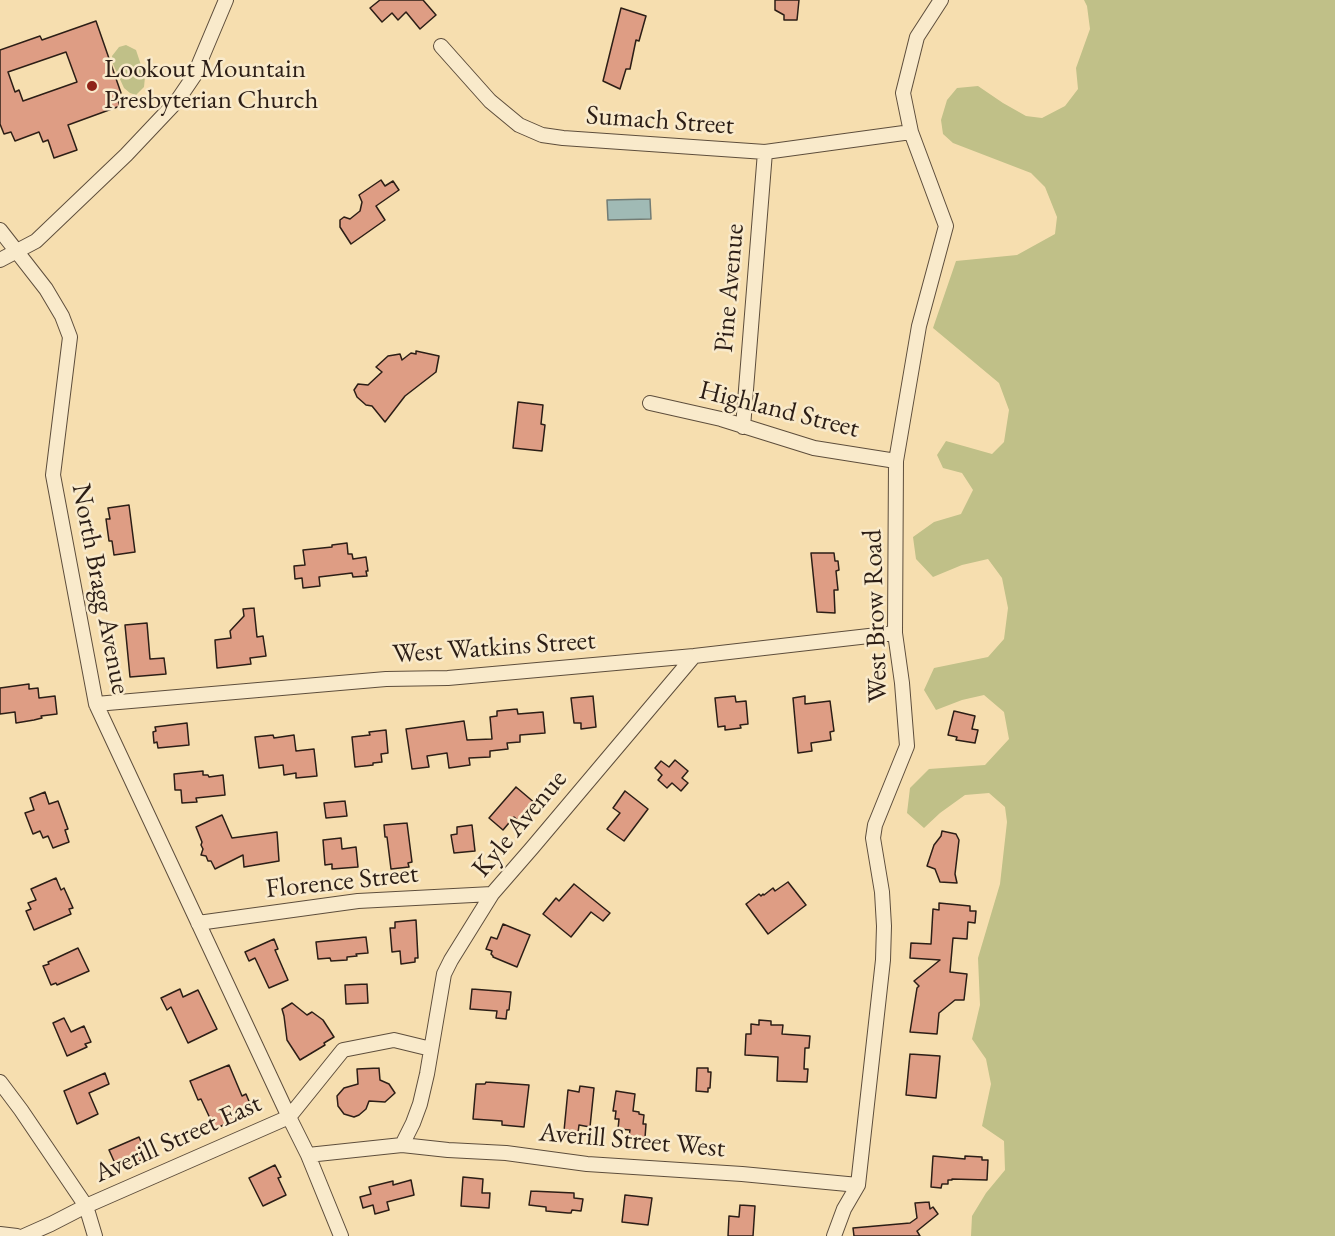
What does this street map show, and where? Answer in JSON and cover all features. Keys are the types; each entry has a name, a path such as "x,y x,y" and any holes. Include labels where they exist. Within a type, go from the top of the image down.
{"street":[{"path":"0,260 36,241 126,155 177,101 194,76 225,0"},
{"name":"West Brow Road","path":"834,1236 844,1209 858,1185 883,960 882,892 873,838 875,825 907,746 895,633 897,461 919,326 946,226 911,132 903,93 917,36 941,0"},
{"name":"Sumach Street","path":"441,46 490,101 519,125 542,135 765,152 911,132"},
{"name":"Pine Avenue","path":"743,427 765,152"},
{"name":"North Bragg Avenue","path":"0,230 56,304 70,337 53,475 96,704 308,1155"},
{"name":"Highland Street","path":"650,403 721,419 814,448 897,461"},
{"name":"West Watkins Street","path":"96,704 386,679 448,678 694,656 895,633"},
{"name":"Kyle Avenue","path":"402,1144 420,1104 444,974 451,960 492,894 694,656"},
{"name":"Florence Street","path":"198,923 358,902 492,894"},
{"path":"289,1117 343,1050 394,1040 431,1049"},
{"path":"0,1082 86,1206 95,1236"},
{"name":"Averill Street East","path":"24,1236 86,1206 289,1117"},
{"name":"Averill Street West","path":"308,1155 402,1144 586,1164 742,1174 858,1185"},
{"path":"308,1155 341,1236"},
{"path":"0,1234 16,1236"}],"green space":[{"path":"1084,0 1335,0 1335,1236 971,1236 972,1216 986,1193 1005,1170 1004,1141 982,1126 991,1084 986,1059 972,1039 980,1005 978,958 1000,884 1007,822 1005,807 989,793 965,795 924,828 907,813 910,788 929,769 985,765 1009,739 1004,712 984,695 936,710 924,690 934,668 988,657 1004,639 1008,608 1002,578 988,559 962,565 933,577 916,559 913,537 934,522 961,514 973,490 962,473 943,468 937,455 946,441 992,454 1004,442 1009,410 999,383 933,328 956,261 1017,255 1055,234 1057,217 1045,187 1031,173 953,143 943,134 941,120 947,100 957,88 978,86 1026,116 1042,118 1065,106 1078,89 1076,68 1090,29"},
{"path":"126,45 136,50 145,77 144,87 136,95 124,88 113,64 112,56 119,47"}],"water":[{"path":"650,199 651,219 608,220 607,200"}],"building":[{"path":"380,0 423,0 436,15 420,29 406,12 398,20 392,13 382,22 370,8"},
{"path":"775,0 799,0 797,20 784,20 784,15 775,10"},
{"path":"621,8 646,16 639,41 636,40 630,69 626,69 620,89 603,81"},
{"name":"Lookout Mountain Presbyterian Church","path":"96,21 121,93 116,95 120,106 68,125 77,150 54,158 48,140 43,142 39,132 15,141 11,132 4,134 0,124 0,50 40,36 42,40","holes":["66,52 77,82 23,101 19,90 15,92 8,72"]},
{"path":"381,180 385,186 393,181 399,190 376,206 385,220 351,244 340,227 340,220 344,217 350,219 360,211 362,202 359,195"},
{"path":"416,351 439,356 436,372 405,396 385,422 372,406 366,405 357,397 354,390 358,384 368,385 382,372 376,367 388,356 400,354 402,360 411,353 416,354"},
{"path":"518,402 543,405 541,424 545,425 542,451 513,448"},
{"path":"129,505 135,552 114,555 112,541 109,541 106,519 110,519 108,508"},
{"path":"347,543 348,554 352,554 353,559 366,557 367,576 353,577 352,573 319,577 320,586 303,588 302,578 295,579 294,566 305,565 303,550"},
{"path":"811,553 834,553 835,561 838,561 839,570 836,571 838,590 834,590 835,613 817,612"},
{"path":"254,608 257,637 263,636 266,656 250,658 251,664 217,668 215,640 231,638 230,631 244,616 243,609"},
{"path":"147,623 150,659 164,658 166,674 130,677 125,625"},
{"path":"29,684 29,689 38,688 39,698 55,696 57,714 16,723 15,712 0,714 0,688"},
{"path":"593,696 596,727 581,729 581,723 574,723 571,698"},
{"path":"735,696 736,702 746,701 748,724 740,725 741,728 725,730 725,726 718,727 715,698"},
{"path":"805,696 805,704 830,701 834,731 830,732 831,740 811,743 812,751 798,753 793,698"},
{"path":"517,709 518,714 543,712 545,733 520,735 520,742 507,743 508,749 490,751 490,757 469,758 470,765 449,768 447,753 427,756 429,767 412,769 406,729 464,721 467,740 492,739 490,717 497,716 497,711"},
{"path":"954,711 975,716 972,729 978,730 975,743 956,740 957,737 948,735"},
{"path":"187,723 189,745 158,748 157,742 154,743 155,727"},
{"path":"386,730 388,753 381,754 382,762 355,767 352,737"},
{"path":"273,735 274,738 294,735 296,751 314,749 317,776 296,778 296,773 284,775 283,765 259,768 255,737"},
{"path":"675,760 688,771 682,778 688,783 681,791 672,783 667,788 658,780 662,775 655,768 661,761 669,767"},
{"path":"203,771 203,775 209,777 223,775 225,795 196,798 197,802 182,803 181,790 175,790 174,774"},
{"path":"516,787 536,804 520,822 514,817 503,830 489,818"},
{"path":"625,791 648,809 624,841 607,829 620,813 613,808"},
{"path":"45,792 49,804 58,801 68,829 65,830 69,842 53,848 48,836 43,838 40,831 33,834 25,813 34,810 30,798"},
{"path":"345,801 347,816 326,818 324,803"},
{"path":"222,815 232,838 277,832 279,861 244,867 243,855 215,869 206,856 201,855 202,842 196,827"},
{"path":"407,823 412,862 408,863 409,867 391,869 384,825"},
{"path":"472,825 475,851 454,853 451,835 457,834 457,827"},
{"path":"942,831 956,834 959,840 955,874 957,883 940,882 935,869 927,866 934,845"},
{"path":"341,838 342,849 356,847 358,867 332,869 332,864 325,865 323,840"},
{"path":"56,878 61,890 64,888 73,908 69,909 71,914 34,930 26,911 31,909 28,903 36,900 31,889"},
{"path":"788,882 806,905 768,934 746,904 759,894 764,895 773,888 775,891"},
{"path":"574,884 610,913 603,921 591,912 571,937 543,914 556,898 559,901"},
{"path":"939,903 970,906 970,911 976,911 975,923 968,922 967,939 953,938 950,972 967,974 964,1000 955,1000 939,1013 937,1034 910,1032 919,986 914,981 940,960 910,958 911,943 931,944 933,909 939,910"},
{"path":"416,920 418,958 415,958 415,962 401,964 400,951 392,952 390,928 395,928 395,922"},
{"path":"503,924 530,935 517,967 493,957 492,951 486,949 491,937 497,939"},
{"path":"366,937 368,953 347,957 347,960 318,959 316,942"},
{"path":"274,939 278,949 275,950 288,980 269,988 255,958 249,961 245,952"},
{"path":"78,948 89,971 57,985 56,983 51,985 43,966"},
{"path":"367,984 368,1003 346,1004 345,985"},
{"path":"180,989 183,997 198,990 217,1029 188,1043 171,1007 167,1010 161,998"},
{"path":"472,989 511,992 506,1019 496,1018 497,1011 470,1009"},
{"path":"292,1003 307,1015 312,1012 323,1020 334,1037 300,1060 287,1040 282,1009"},
{"path":"64,1018 71,1032 84,1026 91,1042 85,1044 87,1047 67,1056 53,1023"},
{"path":"759,1020 771,1021 771,1025 783,1025 782,1034 810,1036 809,1048 805,1048 804,1069 808,1069 807,1082 777,1081 778,1057 745,1055 746,1034 751,1034 751,1024 759,1025"},
{"path":"910,1054 940,1056 936,1098 906,1095"},
{"path":"229,1065 242,1096 246,1094 253,1111 215,1129 190,1081"},
{"path":"379,1068 380,1080 389,1084 395,1093 385,1102 369,1101 366,1109 359,1115 354,1117 344,1114 338,1106 337,1096 344,1088 358,1084 357,1069"},
{"path":"697,1068 708,1068 708,1072 711,1072 708,1092 696,1091"},
{"path":"105,1073 109,1084 89,1093 98,1114 77,1124 64,1091"},
{"path":"486,1082 529,1085 524,1127 502,1125 502,1121 473,1119 476,1084"},
{"path":"580,1086 594,1088 590,1127 579,1125 578,1133 564,1131 568,1090 579,1092"},
{"path":"616,1091 635,1094 633,1111 644,1115 645,1138 629,1136 630,1130 618,1129 619,1119 615,1119 616,1111 613,1111"},
{"path":"139,1137 148,1157 118,1170 109,1150"},
{"path":"933,1156 965,1159 965,1156 982,1157 982,1160 988,1160 987,1180 952,1179 948,1180 948,1184 942,1184 941,1188 931,1187"},
{"path":"275,1165 286,1195 263,1206 249,1178"},
{"path":"463,1177 483,1179 482,1193 490,1193 489,1208 461,1206"},
{"path":"411,1180 414,1195 387,1202 389,1210 375,1214 373,1205 363,1208 360,1197 371,1194 369,1187 393,1181 393,1185"},
{"path":"531,1191 574,1193 574,1198 583,1199 581,1211 572,1210 568,1213 546,1211 546,1207 529,1205"},
{"path":"625,1195 652,1198 648,1225 622,1222"},
{"path":"929,1202 930,1209 933,1207 938,1214 917,1231 920,1236 854,1236 853,1228 910,1223 917,1218 915,1203"},
{"path":"740,1205 755,1206 753,1236 728,1236 729,1216 739,1217"}],"place":[{"name":"Lookout Mountain Presbyterian Church","path":"92,86"}]}
